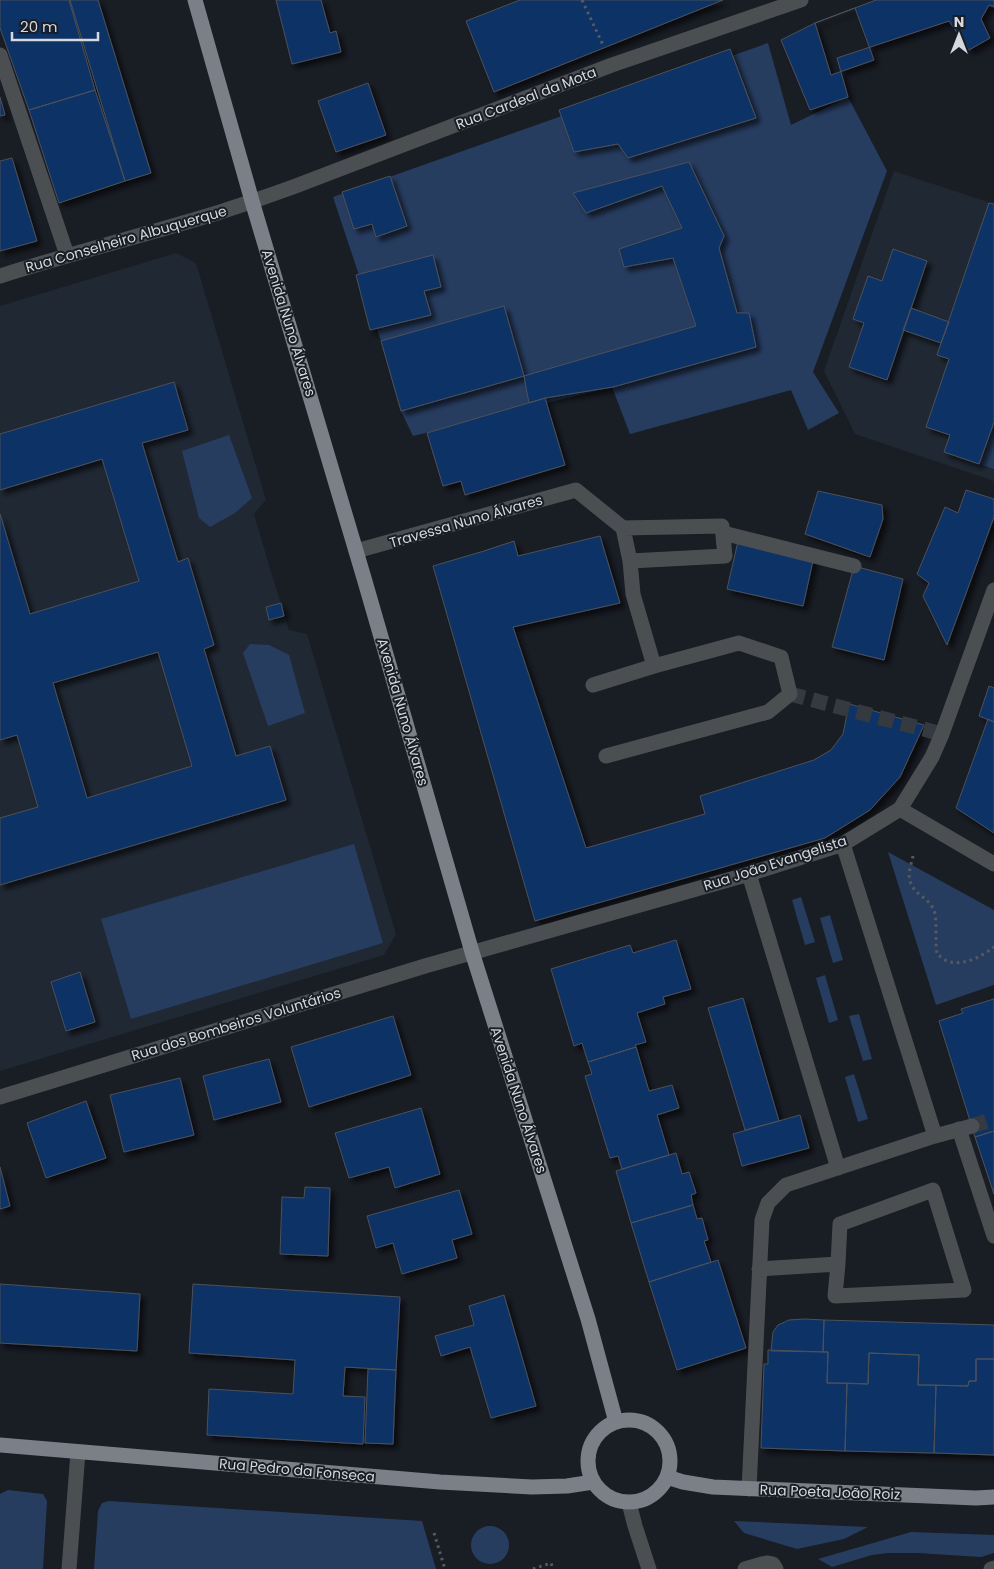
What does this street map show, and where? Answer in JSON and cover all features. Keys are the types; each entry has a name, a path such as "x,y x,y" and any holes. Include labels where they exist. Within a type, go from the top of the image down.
{"main road":[{"name":"Avenida Nuno Álvares","path":"195,0 472,952 588,1319 616,1422"},
{"path":"640,1421 659,1433 666,1443 670,1466 667,1477 662,1486 645,1499 629,1502 616,1500 607,1496 593,1482 588,1458 590,1446 605,1427 616,1422 640,1421"},
{"name":"Rua Pedro da Fonseca","path":"0,1445 440,1482 532,1487 567,1486 593,1482"},
{"name":"Rua Poeta João Roiz","path":"667,1477 713,1487 976,1498 994,1497"}],"street":[{"name":"Rua Cardeal da Mota","path":"252,201 293,188 612,65 801,0"},
{"path":"0,55 67,255"},
{"name":"Rua Conselheiro Albuquerque","path":"0,276 67,255 216,214 252,201"},
{"name":"Travessa Nuno Álvares","path":"356,552 576,490 623,528"},
{"path":"630,561 725,556 722,526 623,528 630,561 633,594 654,666"},
{"path":"723,533 854,566"},
{"name":"Rua João Evangelista","path":"472,952 749,874 843,844 900,809 932,757 942,734 994,590"},
{"path":"593,685 739,643 781,657 790,694 768,712 606,756"},
{"path":"900,809 994,864"},
{"path":"843,844 935,1136"},
{"path":"749,874 838,1168"},
{"name":"Rua dos Bombeiros Voluntários","path":"0,1097 472,952"},
{"path":"749,1489 762,1220 768,1203 786,1185 965,1128 994,1236"},
{"path":"933,1190 964,1290 835,1296 838,1264 840,1224 933,1190"},
{"path":"759,1268 838,1264"},
{"path":"69,1569 78,1452"},
{"path":"629,1502 649,1569"},
{"path":"745,1569 768,1563 773,1564 776,1569"}],"path":[{"path":"582,0 612,65"},
{"path":"913,856 909,873 911,884 930,902 935,913 937,954 947,961 957,962 985,954 994,947"},
{"path":"434,1533 445,1569"},
{"path":"533,1569 551,1563 553,1569"}],"shaded area":[{"path":"768,43 791,125 848,97 887,171 813,372 839,413 808,430 791,390 630,434 612,387 413,436 401,411 381,341 333,197"},
{"path":"894,171 994,204 994,481 855,434 824,371"},
{"path":"176,253 196,263 266,500 254,514 272,575 289,630 307,634 396,934 384,955 0,1071 0,306"},
{"path":"994,422 994,469 979,464"},
{"path":"229,435 252,498 235,513 210,527 199,518 182,451"},
{"path":"250,644 269,645 289,655 305,713 268,726 243,653"},
{"path":"354,844 383,943 131,1019 101,919"},
{"path":"888,852 994,910 994,985 936,1005"},
{"path":"801,897 815,942 805,945 792,900"},
{"path":"830,915 843,960 833,963 820,918"},
{"path":"825,975 838,1020 829,1023 816,978"},
{"path":"859,1014 872,1059 863,1061 849,1016"},
{"path":"854,1074 868,1119 858,1122 845,1077"},
{"path":"8,1490 43,1494 47,1501 43,1569 0,1569 0,1494"},
{"path":"109,1501 422,1521 436,1569 94,1569 98,1511 102,1503"},
{"path":"734,1521 868,1527 844,1539 797,1549 744,1533"},
{"path":"490,1526 503,1532 509,1545 503,1558 490,1564 477,1558 471,1545 477,1532"},
{"path":"911,1532 994,1535 994,1553 981,1557 888,1553 872,1555 832,1567 818,1559"}],"building":[{"path":"0,0 69,0 95,90 29,110 0,28"},
{"path":"70,0 98,0 151,173 125,181"},
{"path":"276,0 321,0 330,33 336,31 341,52 292,64"},
{"path":"520,0 723,0 494,92 466,21"},
{"path":"876,0 994,0 994,7 989,5 981,19 990,38 969,50 949,21 837,58 848,97 810,110 781,40 815,23"},
{"path":"855,8 874,60 831,75 815,23"},
{"path":"730,49 756,118 628,158 618,144 574,152 559,110"},
{"path":"368,83 386,135 336,152 318,101"},
{"path":"95,90 125,181 59,203 29,110"},
{"path":"0,97 5,115 0,116"},
{"path":"12,158 37,241 0,251 0,161"},
{"path":"689,162 724,236 719,248 737,313 749,313 756,347 613,387 545,398 529,403 524,376 696,326 673,258 624,267 619,249 682,228 662,186 586,213 573,193"},
{"path":"390,176 407,226 376,237 372,224 354,229 342,192"},
{"path":"989,203 994,204 994,422 979,464 944,452 950,435 926,427 949,359 937,355"},
{"path":"893,249 927,261 887,380 849,367 864,323 853,319 868,276 882,281"},
{"path":"433,255 441,287 424,291 431,315 370,330 356,275"},
{"path":"504,306 524,376 401,411 381,341"},
{"path":"911,308 949,322 941,343 903,330"},
{"path":"174,382 188,430 142,443 178,562 188,558 214,645 204,649 236,756 270,746 286,800 0,885 0,818 38,807 17,735 0,740 0,514 30,614 139,581 102,459 0,490 0,434","holes":["158,652 192,766 87,798 53,683"]},
{"path":"545,398 565,465 465,495 461,481 443,486 427,433"},
{"path":"966,490 994,499 994,517 947,645 923,596 929,583 917,574 945,507 958,513"},
{"path":"818,491 882,505 883,519 870,557 805,534"},
{"path":"600,536 620,603 513,627 586,848 705,814 700,796 814,760 831,750 843,734 849,704 924,725 900,777 870,810 825,838 535,921 433,566 514,541 518,556"},
{"path":"739,537 814,556 803,606 727,589"},
{"path":"854,566 903,579 884,660 832,647"},
{"path":"281,603 284,616 269,620 266,607"},
{"path":"989,686 994,688 994,722 979,716"},
{"path":"988,719 994,722 994,833 956,808"},
{"path":"676,940 691,989 663,997 665,1004 637,1013 646,1042 588,1062 582,1043 574,1046 551,969 630,945 633,953"},
{"path":"80,972 95,1022 66,1031 51,982"},
{"path":"743,998 779,1121 745,1130 708,1008"},
{"path":"994,999 994,1131 975,1137 939,1021 963,1013 961,1009"},
{"path":"393,1016 411,1075 309,1107 291,1047"},
{"path":"636,1047 649,1091 672,1085 679,1108 657,1115 669,1155 622,1169 618,1156 610,1158 585,1076 592,1074 588,1062"},
{"path":"269,1059 281,1102 214,1120 203,1076"},
{"path":"180,1078 194,1135 124,1152 110,1095"},
{"path":"86,1101 106,1158 46,1178 27,1123"},
{"path":"421,1108 440,1174 395,1188 389,1167 349,1178 335,1133"},
{"path":"800,1115 809,1148 742,1166 733,1134"},
{"path":"994,1131 994,1194 975,1137"},
{"path":"676,1153 682,1174 689,1172 696,1193 691,1195 693,1205 631,1223 616,1171"},
{"path":"0,1167 10,1206 0,1209"},
{"path":"305,1187 330,1188 328,1256 280,1254 282,1197 304,1198"},
{"path":"459,1190 472,1234 452,1240 457,1258 402,1274 393,1243 376,1248 367,1216"},
{"path":"693,1205 697,1219 702,1218 708,1240 704,1241 711,1262 649,1282 631,1223"},
{"path":"718,1260 746,1348 677,1370 649,1282"},
{"path":"0,1284 140,1294 137,1351 0,1343"},
{"path":"193,1284 400,1297 396,1370 345,1367 343,1396 365,1397 363,1444 207,1435 209,1389 293,1394 295,1360 189,1353"},
{"path":"504,1295 536,1406 491,1418 470,1347 441,1356 435,1336 474,1325 469,1306"},
{"path":"789,1320 824,1320 823,1352 771,1351 773,1332 778,1325"},
{"path":"824,1320 994,1325 994,1359 976,1359 976,1381 969,1381 968,1386 918,1385 919,1355 869,1353 868,1384 827,1383 828,1352 823,1352"},
{"path":"768,1350 828,1352 827,1383 847,1383 845,1451 761,1448 764,1364 768,1364"},
{"path":"869,1353 919,1355 918,1385 936,1385 934,1453 845,1451 847,1383 868,1384"},
{"path":"976,1359 994,1359 994,1455 934,1453 936,1385 968,1386 969,1381 976,1381"},
{"path":"368,1369 396,1370 393,1444 365,1443"}],"tunnel":[{"path":"790,694 942,734"},
{"path":"972,1126 994,1119"}]}
